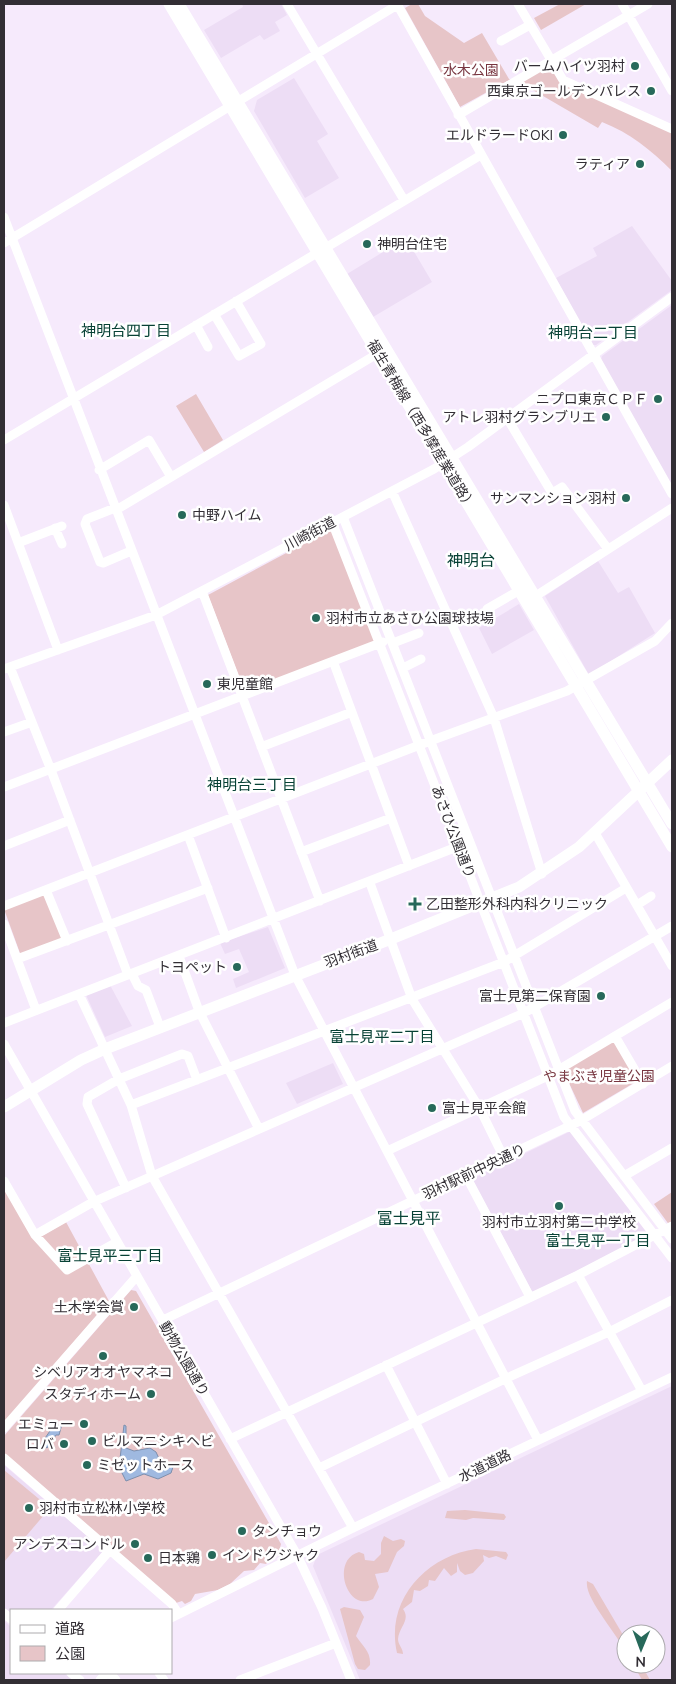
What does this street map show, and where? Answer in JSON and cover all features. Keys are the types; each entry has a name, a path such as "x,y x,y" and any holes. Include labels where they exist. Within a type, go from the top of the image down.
{"main road":[{"name":"福生青梅線（西多摩産業道路）","path":"169,4 233,103 531,599 581,684 638,791 672,847"},
{"name":"福生青梅線（西多摩産業道路）","path":"179,4 233,103"},
{"name":"福生青梅線（西多摩産業道路）","path":"447,461 520,590 531,599"},
{"name":"福生青梅線（西多摩産業道路）","path":"581,684 648,783 672,824"},
{"name":"羽村街道","path":"4,1107 105,1049 391,939 519,887 542,874 579,847 672,760"}],"street":[{"path":"287,4 404,200"},
{"path":"8,240 398,4 458,115 672,494"},
{"path":"518,4 563,80 672,129"},
{"path":"622,4 668,76 672,91"},
{"path":"458,115 648,4"},
{"path":"501,42 530,25"},
{"path":"4,440 404,200 481,156"},
{"path":"4,217 8,240 72,398 295,975 538,1440"},
{"name":"川崎街道","path":"7,668 156,615 447,461 672,297"},
{"path":"214,314 239,356 262,344 236,301"},
{"path":"196,325 208,348"},
{"path":"131,551 103,563 100,562 85,524 87,519 115,509 382,351"},
{"path":"507,418 552,493 562,488 608,549"},
{"path":"99,470 149,440 171,477"},
{"path":"392,491 494,718 542,874"},
{"path":"4,505 58,650"},
{"path":"531,599 672,508"},
{"name":"あさひ公園通り","path":"343,517 470,842 504,962 548,1076 570,1126 672,1258"},
{"name":"あさひ公園通り","path":"332,522 458,846 515,956 580,1121 669,1228 672,1239"},
{"path":"18,543 59,527 62,544"},
{"path":"488,609 520,590"},
{"path":"202,592 320,901"},
{"path":"4,906 581,684 655,641 672,623"},
{"path":"4,787 379,643 419,634"},
{"path":"403,668 421,659"},
{"path":"333,662 409,866"},
{"path":"7,668 32,722 109,925 130,974 138,986 146,990 160,1027"},
{"path":"261,747 352,712"},
{"path":"4,732 32,722"},
{"path":"301,852 391,818"},
{"path":"4,846 70,820"},
{"path":"595,833 672,966"},
{"path":"188,835 226,938"},
{"path":"4,1023 370,883 470,842"},
{"path":"370,883 412,999 480,1109 504,1158"},
{"path":"17,959 208,888"},
{"path":"131,1106 504,962 626,888"},
{"path":"46,890 67,940"},
{"path":"636,905 651,896"},
{"path":"4,924 36,1010"},
{"path":"35,1235 94,1202 444,1050 535,1008 672,926"},
{"path":"179,956 199,1012 259,1129"},
{"path":"79,994 131,1106 152,1176 353,1528"},
{"path":"387,1150 480,1109 548,1076 672,1002"},
{"path":"615,1036 643,1084"},
{"name":"動物公園通り","path":"4,1044 297,1555 351,1680"},
{"path":"126,1188 86,1104 88,1097 119,1079 182,1054 188,1056 197,1080"},
{"name":"羽村駅前中央通り","path":"163,1320 220,1295 570,1126 672,1066"},
{"path":"624,1176 672,1148"},
{"path":"466,1176 530,1297"},
{"path":"4,1181 35,1235 67,1270 117,1242"},
{"path":"230,1439 578,1275 669,1228"},
{"path":"578,1275 642,1391"},
{"path":"4,1428 137,1276"},
{"path":"319,1468 507,1378 609,1332 672,1300"},
{"path":"386,1366 447,1484"},
{"name":"水道道路","path":"175,1615 353,1528 672,1377"},
{"path":"4,1458 172,1604 175,1615"},
{"path":"59,1609 110,1550"},
{"path":"240,1680 263,1676 336,1643"}],"shaded area":[{"path":"242,4 281,4 287,15 275,22 280,31 264,40 260,35 221,58 204,30 243,7"},
{"path":"294,78 328,134 317,141 339,178 305,198 254,111 257,100"},
{"path":"632,226 672,281 672,290 596,345 592,345 556,278 597,256 593,248"},
{"path":"406,238 432,282 373,317 347,274"},
{"path":"672,305 672,487 601,360 602,356"},
{"path":"598,561 618,593 629,587 655,633 589,675 545,596"},
{"path":"519,604 534,630 492,654 479,628"},
{"path":"268,927 285,968 236,988 233,979 249,972 239,949 225,954 220,943"},
{"path":"110,985 132,1026 105,1037 86,995"},
{"path":"333,1063 343,1084 297,1104 286,1083"},
{"name":"羽村市立羽村第二中学校","path":"573,1130 652,1233 533,1293 472,1179"},
{"path":"672,1386 672,1680 360,1680 313,1566 317,1555"},
{"name":"羽村市立松林小学校","path":"4,1465 104,1550 52,1609 10,1609 10,1615 4,1609"},
{"path":"4,1620 10,1626 10,1674 65,1674 72,1680 4,1680"}],"green space":[{"name":"水木公園","path":"412,4 418,4 425,16 464,43 482,33 509,79 519,82 509,80 460,107 405,8"},
{"path":"560,4 586,4 541,30 534,18"},
{"path":"551,66 562,81 672,133 672,171 648,149 622,131 602,122 598,128 519,82"},
{"path":"196,394 223,440 204,452 176,406"},
{"path":"333,528 379,641 246,695 208,595"},
{"path":"46,893 66,940 21,956 4,909"},
{"name":"やまぶき児童公園","path":"615,1040 639,1080 583,1113 562,1068"},
{"path":"4,1187 35,1240 66,1222 109,1301 5,1422"},
{"path":"672,1192 672,1224 670,1226 654,1204"},
{"path":"131,1290 136,1291 281,1544 278,1555 270,1559 266,1564 260,1563 254,1570 244,1571 230,1584 218,1590 195,1594 191,1601 185,1604 182,1601 176,1603 4,1454 4,1436"},
{"path":"4,1470 50,1508 4,1562"},
{"path":"465,1510 504,1514 506,1517 504,1520 445,1518 447,1511"},
{"path":"384,1536 393,1541 401,1539 405,1541 404,1546 397,1552 388,1572 375,1574 379,1587 373,1599 364,1601 356,1599 349,1592 345,1584 345,1565 350,1557 359,1552 364,1554 365,1560 374,1561 381,1554 381,1543"},
{"path":"476,1549 506,1552 508,1555 506,1560 496,1556 489,1558 483,1555 484,1561 473,1573 465,1575 460,1571 457,1563 457,1572 451,1576 444,1568 435,1581 429,1580 428,1586 420,1591 414,1590 412,1602 403,1609 406,1617 398,1639 403,1654 397,1653 395,1634 397,1615 413,1584 426,1571 441,1561 458,1553"},
{"path":"587,1581 593,1584 617,1624 616,1637 596,1607 588,1589"},
{"path":"344,1607 360,1610 364,1617 356,1636 369,1656 370,1665 365,1670 358,1669 355,1664 340,1609"},
{"path":"639,1674 647,1674 650,1680 642,1680"}],"water":[{"path":"62,1424 59,1435 56,1435 47,1448 41,1444 52,1428"},
{"path":"124,1425 126,1426 126,1448 134,1451 150,1448 156,1452 162,1465 173,1467 171,1473 158,1479 144,1474 126,1481 119,1467"}],"place":[{"name":"バームハイツ羽村","path":"635,66"},
{"name":"西東京ゴールデンパレス","path":"651,91"},
{"name":"エルドラードOKI","path":"563,135"},
{"name":"ラティア","path":"640,164"},
{"name":"神明台住宅","path":"367,244"},
{"name":"ニプロ東京ＣＰＦ","path":"658,399"},
{"name":"アトレ羽村グランブリエ","path":"606,417"},
{"name":"サンマンション羽村","path":"626,498"},
{"name":"中野ハイム","path":"182,515"},
{"name":"羽村市立あさひ公園球技場","path":"316,618"},
{"name":"東児童館","path":"207,684"},
{"name":"乙田整形外科内科クリニック","path":"415,904"},
{"name":"トヨペット","path":"237,967"},
{"name":"富士見第二保育園","path":"601,996"},
{"name":"富士見平会館","path":"432,1108"},
{"name":"羽村市立羽村第二中学校","path":"559,1206"},
{"name":"土木学会賞","path":"134,1307"},
{"name":"シベリアオオヤマネコ","path":"103,1356"},
{"name":"スタディホーム","path":"151,1394"},
{"name":"エミュー","path":"84,1424"},
{"name":"ビルマニシキヘビ","path":"92,1441"},
{"name":"ロバ","path":"64,1444"},
{"name":"ミゼットホース","path":"87,1465"},
{"name":"羽村市立松林小学校","path":"29,1508"},
{"name":"タンチョウ","path":"242,1531"},
{"name":"アンデスコンドル","path":"135,1544"},
{"name":"インドクジャク","path":"212,1555"},
{"name":"日本鶏","path":"148,1558"}],"district":[{"name":"神明台四丁目","path":"126,331"},
{"name":"神明台二丁目","path":"593,333"},
{"name":"神明台","path":"471,561"},
{"name":"神明台三丁目","path":"252,785"},
{"name":"富士見平二丁目","path":"382,1037"},
{"name":"富士見平","path":"409,1219"},
{"name":"富士見平一丁目","path":"598,1241"},
{"name":"富士見平三丁目","path":"110,1256"}]}
